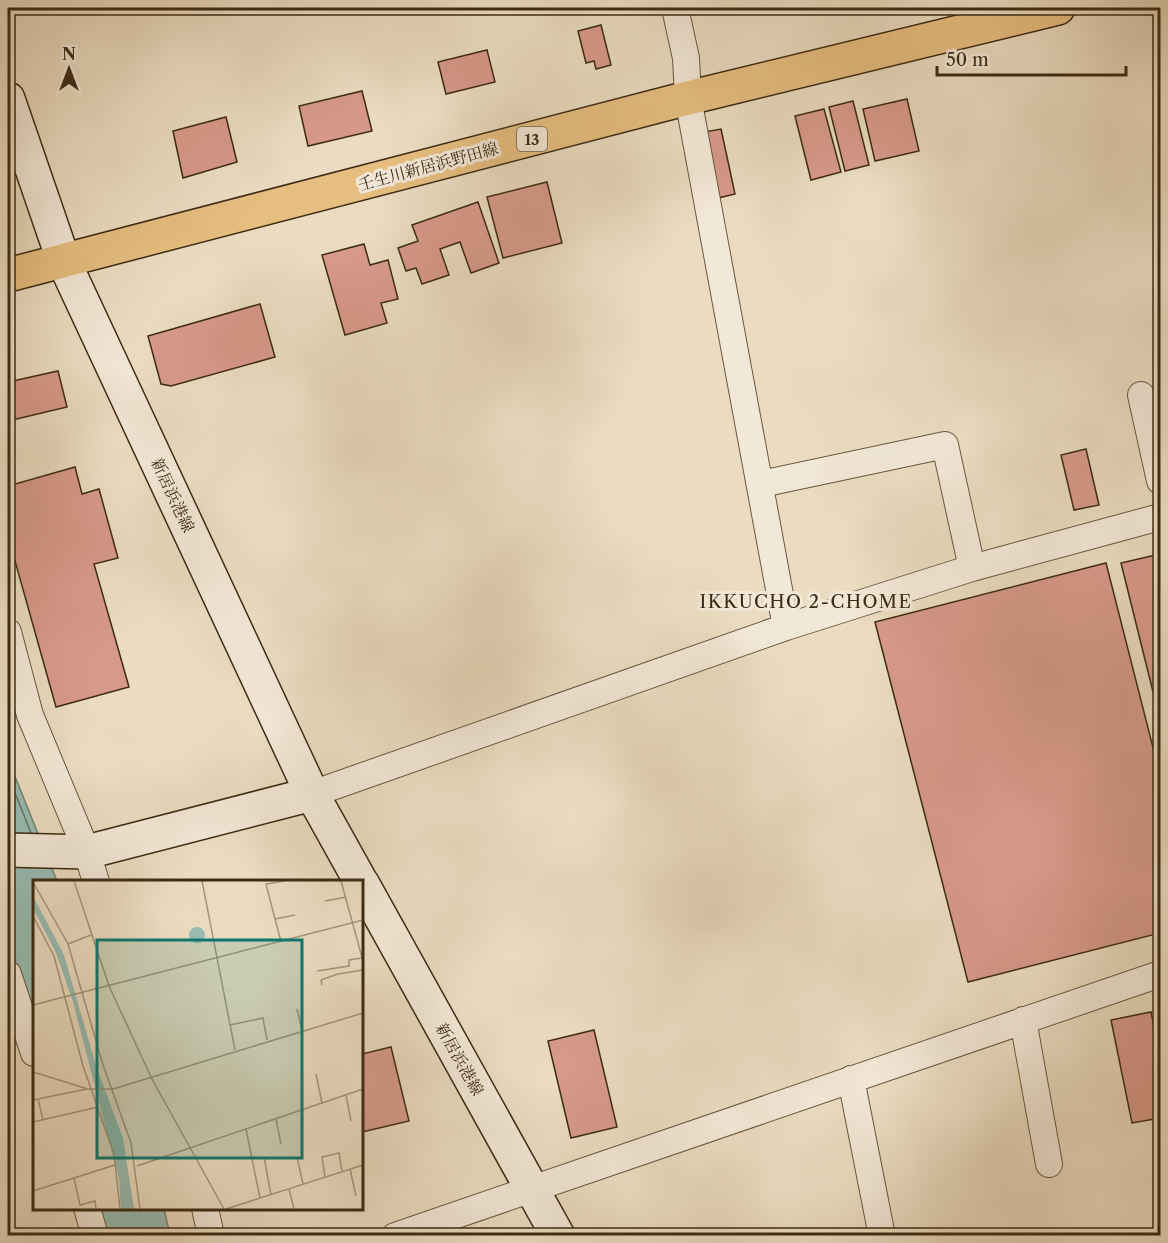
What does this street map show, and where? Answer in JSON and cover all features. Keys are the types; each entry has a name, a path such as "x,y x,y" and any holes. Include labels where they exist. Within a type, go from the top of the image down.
{"main road":[{"name":"壬生川新居浜野田線","path":"8,275 688,98 1054,8"},
{"name":"新居浜港線","path":"8,99 64,262 312,794 360,880"},
{"path":"8,850 86,861 312,794"},
{"name":"新居浜港線","path":"363,886 558,1236"}],"street":[{"path":"675,8 686,58 688,98 786,627"},
{"path":"1141,395 1161,481"},
{"path":"761,484 945,445 972,568"},
{"path":"312,794 786,627 972,568 1161,517"},
{"path":"8,632 30,715 86,861"},
{"path":"8,974 33,1050"},
{"path":"395,1236 1161,974"},
{"path":"1023,1020 1049,1164"},
{"path":"851,1079 882,1236"},
{"path":"87,1210 95,1236"},
{"path":"205,1210 211,1236"}],"water":[{"path":"8,759 57,880 33,880 33,1029 8,952"},
{"path":"95,1210 164,1210 170,1235 102,1235"}],"building":[{"path":"601,25 611,65 596,69 594,61 586,63 578,31"},
{"path":"487,50 495,82 446,94 438,62"},
{"path":"362,91 372,131 308,146 299,106"},
{"path":"907,99 919,151 875,161 863,109"},
{"path":"853,101 869,165 845,171 829,107"},
{"path":"824,109 841,172 811,180 795,116"},
{"path":"226,117 237,162 183,178 173,131"},
{"path":"721,129 735,194 718,198 704,132"},
{"path":"547,182 562,243 503,258 487,197"},
{"path":"478,202 499,263 471,273 460,242 440,249 449,275 422,284 416,268 406,271 398,248 418,241 412,225"},
{"path":"364,244 370,265 388,260 398,299 381,303 387,323 345,335 322,255"},
{"path":"260,304 275,357 171,386 161,384 148,336"},
{"path":"58,371 67,407 8,421 8,382"},
{"path":"1086,449 1099,505 1074,510 1061,455"},
{"path":"75,467 82,494 99,489 118,558 94,564 129,687 56,707 8,536 8,486"},
{"path":"1160,554 1160,720 1121,563"},
{"path":"1106,563 1160,775 1160,933 968,982 875,622"},
{"path":"1151,1012 1160,1056 1160,1118 1132,1123 1111,1020"},
{"path":"594,1030 617,1127 571,1138 548,1041"},
{"path":"391,1047 409,1121 363,1132 363,1054"}],"district":[{"name":"IKKUCHO 2-CHOME","path":"806,602"}]}
